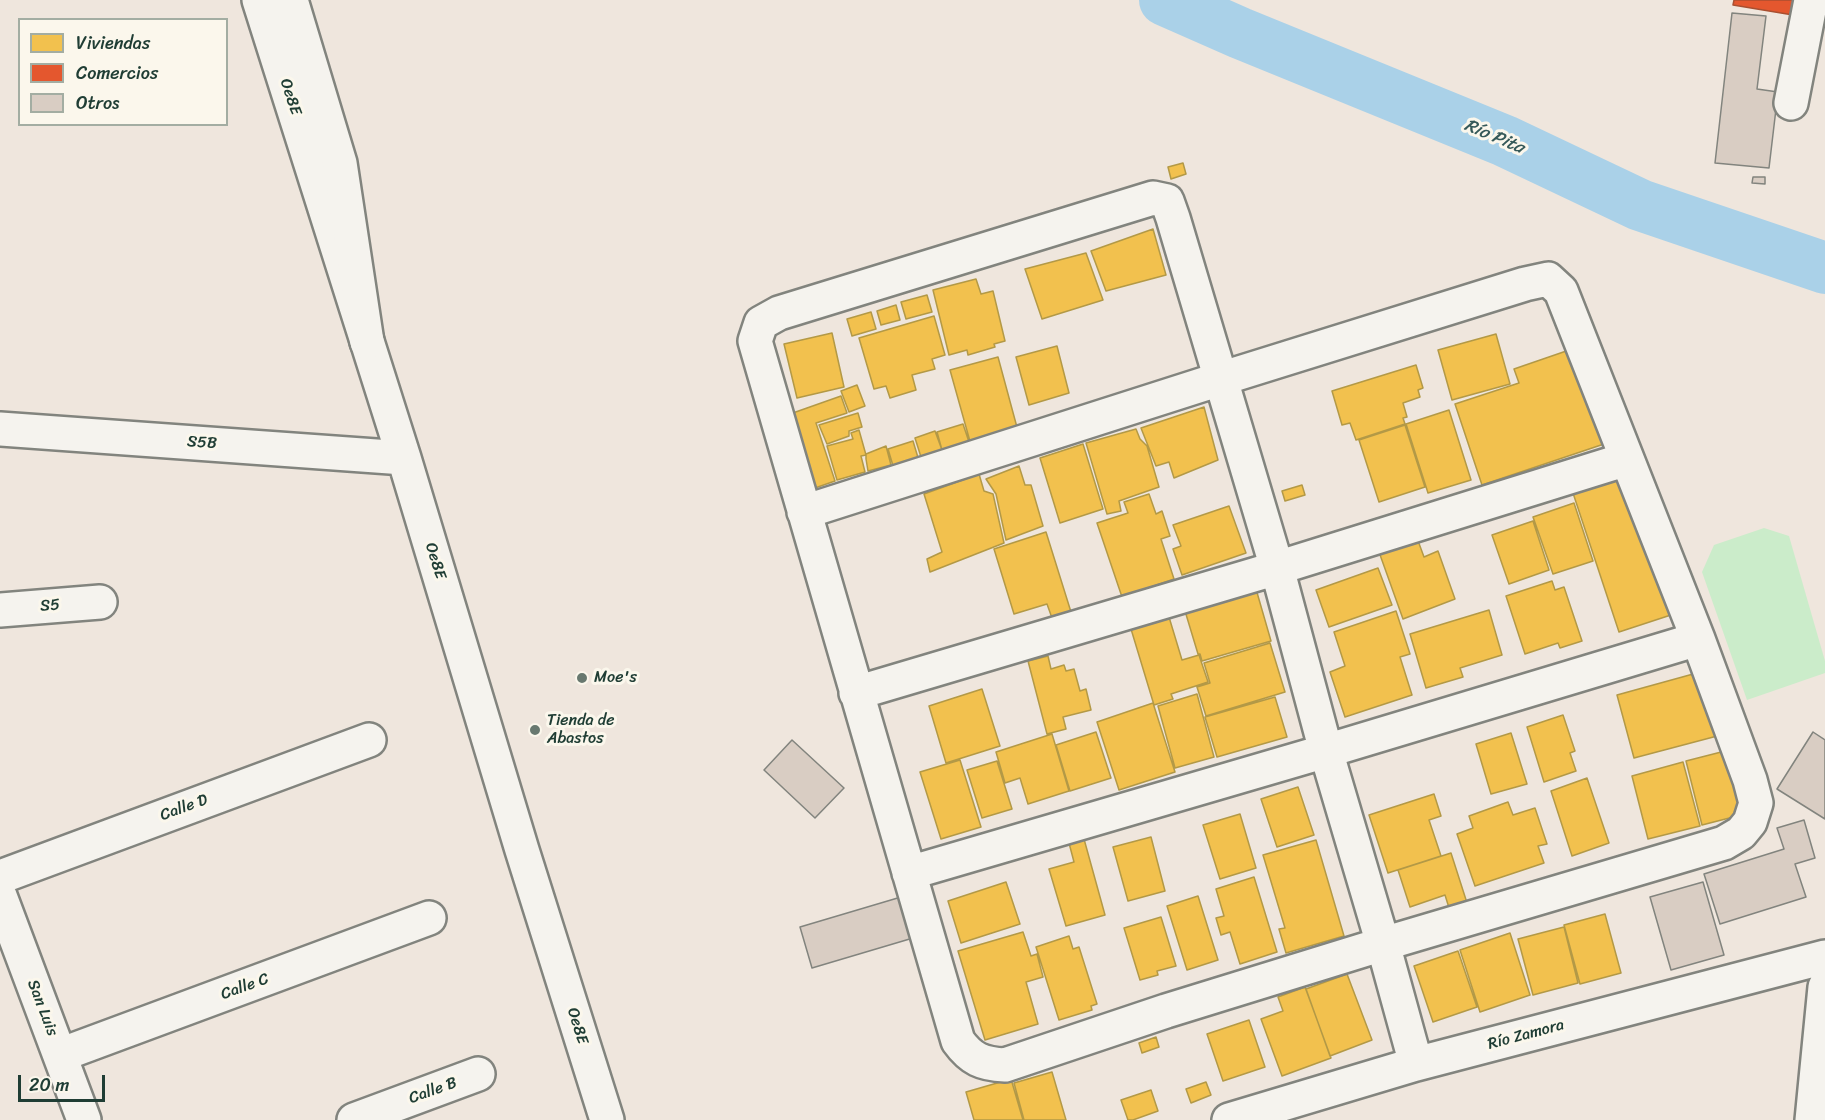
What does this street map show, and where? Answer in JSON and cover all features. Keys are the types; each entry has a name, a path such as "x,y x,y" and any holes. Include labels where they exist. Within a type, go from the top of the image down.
{"main road":[{"path":"1791,103 1811,0"},
{"path":"270,1 340,163 367,342"},
{"name":"Oe8E","path":"270,1 367,342 607,1120"},
{"path":"804,512 1220,379 1525,284 1548,279 1561,291 1698,639 1750,780 1756,803 1750,822 1741,833 1724,843 1383,944 1166,1011 1005,1065 991,1065 978,1060 966,1052 958,1041 856,693 804,512 755,341 761,323 779,313 1153,198 1167,201 1173,218 1220,379 1277,568 1326,751 1383,944 1416,1064"},
{"name":"S5B","path":"0,429 404,458"},
{"path":"856,693 1277,568 1627,459"},
{"name":"S5","path":"0,610 100,602"},
{"path":"909,873 1698,639"},
{"name":"Calle D","path":"0,877 369,740"},
{"name":"San Luis","path":"0,896 84,1120"},
{"name":"Calle C","path":"60,1056 429,918"},
{"name":"Río Zamora","path":"1229,1120 1416,1064 1825,957"},
{"path":"1812,1120 1825,987"},
{"name":"Calle B","path":"354,1120 478,1074"}],"green space":[{"path":"1764,528 1789,536 1825,661 1825,673 1747,700 1702,572 1714,545"}],"building: Viviendas":[{"path":"1183,163 1186,174 1171,179 1168,167"},
{"path":"1153,229 1166,275 1106,291 1091,251"},
{"path":"1086,253 1103,300 1042,319 1025,269"},
{"path":"976,279 981,294 993,291 1005,341 994,344 995,347 968,355 967,350 949,355 933,290"},
{"path":"927,295 932,312 906,319 901,302"},
{"path":"896,305 900,320 881,325 877,311"},
{"path":"871,312 876,329 852,336 847,319"},
{"path":"934,316 945,355 932,359 935,369 912,375 916,390 890,398 886,386 874,389 859,338"},
{"path":"832,333 844,387 797,398 784,344"},
{"path":"1496,334 1510,384 1452,400 1438,350"},
{"path":"1057,346 1069,393 1029,405 1016,357"},
{"path":"1575,348 1613,441 1482,485 1455,404 1519,383 1514,369"},
{"path":"998,357 1018,431 971,445 950,370"},
{"path":"1416,365 1423,388 1418,390 1420,397 1403,403 1407,417 1403,418 1405,424 1356,440 1350,423 1342,425 1332,391"},
{"path":"857,385 865,406 849,412 841,391"},
{"path":"841,396 847,413 816,423 835,481 815,488 790,414"},
{"path":"1204,407 1218,460 1174,478 1169,462 1156,466 1141,428"},
{"path":"1449,410 1471,480 1428,493 1406,424"},
{"path":"858,413 862,427 849,431 849,436 827,444 819,425"},
{"path":"963,424 969,442 942,450 937,432"},
{"path":"1405,425 1425,487 1379,502 1359,440"},
{"path":"1136,429 1140,439 1147,446 1159,487 1119,501 1121,511 1107,514 1086,443"},
{"path":"859,430 866,455 861,456 865,472 837,480 827,446 853,439 851,433"},
{"path":"935,431 942,450 921,457 915,438"},
{"path":"913,441 919,461 894,469 888,449"},
{"path":"1083,444 1103,509 1060,523 1040,458"},
{"path":"886,446 891,465 868,471 866,454"},
{"path":"1019,466 1025,485 1031,485 1043,526 1006,540 996,494 986,479"},
{"path":"1631,471 1677,613 1619,632 1572,490"},
{"path":"979,474 984,491 993,494 1004,543 930,572 927,559 942,552 924,494"},
{"path":"1302,485 1305,495 1285,501 1282,491"},
{"path":"1149,494 1156,514 1162,511 1170,536 1161,539 1174,579 1122,597 1097,523 1128,513 1124,502"},
{"path":"1574,503 1593,561 1553,574 1533,517"},
{"path":"1229,506 1246,553 1182,575 1173,549 1181,546 1173,525"},
{"path":"1533,521 1549,570 1509,584 1492,535"},
{"path":"1046,532 1071,612 1052,618 1047,604 1014,614 994,549"},
{"path":"1417,538 1424,557 1438,551 1455,599 1403,619 1379,552"},
{"path":"1378,568 1392,605 1329,627 1316,590"},
{"path":"1552,581 1555,590 1564,587 1582,641 1560,648 1558,643 1525,654 1506,596"},
{"path":"1256,589 1271,641 1202,661 1185,611"},
{"path":"1489,610 1502,655 1460,668 1463,677 1426,688 1410,634"},
{"path":"1396,611 1410,654 1400,657 1412,695 1345,717 1330,672 1345,666 1334,632"},
{"path":"1169,617 1182,660 1199,655 1208,682 1171,694 1173,699 1154,705 1131,629"},
{"path":"1270,643 1285,692 1206,716 1197,687 1210,683 1204,663"},
{"path":"1048,656 1051,669 1064,665 1066,671 1074,669 1080,691 1086,689 1091,710 1063,717 1066,729 1047,734 1028,661"},
{"path":"1704,671 1721,735 1634,758 1617,695"},
{"path":"982,689 1000,746 946,763 929,706"},
{"path":"1197,694 1214,757 1175,768 1158,706"},
{"path":"1275,697 1287,737 1217,757 1205,717"},
{"path":"1153,703 1175,772 1119,790 1097,722"},
{"path":"1563,715 1575,751 1570,753 1576,771 1544,782 1527,727"},
{"path":"1096,732 1111,778 1070,791 1056,745"},
{"path":"1511,733 1527,784 1491,794 1476,744"},
{"path":"1052,734 1069,791 1028,804 1020,778 1005,783 996,752"},
{"path":"1729,750 1745,814 1702,825 1686,761"},
{"path":"960,760 981,827 941,839 920,772"},
{"path":"997,761 1012,809 982,818 967,770"},
{"path":"1683,762 1700,826 1648,839 1632,776"},
{"path":"1587,778 1609,843 1572,856 1551,791"},
{"path":"1298,787 1314,835 1277,847 1261,799"},
{"path":"1434,794 1441,816 1429,820 1441,856 1388,873 1369,815"},
{"path":"1508,802 1513,815 1535,808 1547,844 1538,846 1544,863 1475,886 1457,834 1473,828 1469,816"},
{"path":"1240,814 1256,868 1220,879 1203,825"},
{"path":"1151,837 1165,891 1128,901 1113,847"},
{"path":"1084,839 1105,915 1066,926 1049,869 1074,862 1069,843"},
{"path":"1316,840 1344,936 1286,953 1279,929 1285,928 1263,855"},
{"path":"1451,853 1468,906 1450,911 1445,895 1410,907 1398,870"},
{"path":"1254,877 1277,952 1240,964 1230,932 1221,935 1216,918 1224,916 1216,889"},
{"path":"1006,882 1020,924 961,943 948,901"},
{"path":"1198,896 1218,960 1187,970 1167,906"},
{"path":"1605,914 1621,973 1580,984 1564,925"},
{"path":"1161,917 1176,966 1157,971 1158,975 1140,980 1124,928"},
{"path":"1564,927 1578,983 1533,995 1518,939"},
{"path":"1023,932 1031,956 1037,954 1043,977 1026,982 1038,1024 985,1040 958,951"},
{"path":"1510,933 1530,995 1480,1012 1460,950"},
{"path":"1069,936 1073,949 1079,947 1097,1004 1091,1006 1092,1010 1059,1020 1036,947"},
{"path":"1458,951 1477,1007 1433,1022 1414,966"},
{"path":"1347,974 1372,1040 1330,1056 1306,989"},
{"path":"1305,987 1331,1058 1282,1076 1261,1019 1283,1011 1278,997"},
{"path":"1249,1020 1265,1067 1223,1081 1207,1034"},
{"path":"1156,1037 1159,1047 1142,1053 1139,1043"},
{"path":"1052,1072 1066,1120 1024,1120 1014,1083"},
{"path":"1011,1079 1023,1120 974,1120 966,1092"},
{"path":"1206,1082 1211,1095 1191,1103 1186,1089"},
{"path":"1151,1090 1158,1111 1128,1120 1121,1100"}],"building: Comercios":[{"path":"1734,0 1796,0 1793,15 1733,5"}],"building: Otros":[{"path":"1732,13 1766,16 1757,89 1778,92 1769,168 1715,163"},
{"path":"1753,177 1765,177 1765,184 1752,183"},
{"path":"1813,732 1825,740 1825,819 1777,789"},
{"path":"792,740 844,788 815,818 764,770"},
{"path":"1804,820 1815,858 1795,864 1806,897 1720,924 1704,874 1784,849 1777,828"},
{"path":"1703,882 1724,955 1671,970 1650,897"},
{"path":"901,897 913,938 812,968 800,927"}],"waterway":[{"name":"Río Pita","path":"1165,0 1505,141 1640,205 1825,268"}],"place":[{"name":"Moe's","path":"582,678"},
{"name":"Tienda de Abastos","path":"535,730"}]}
